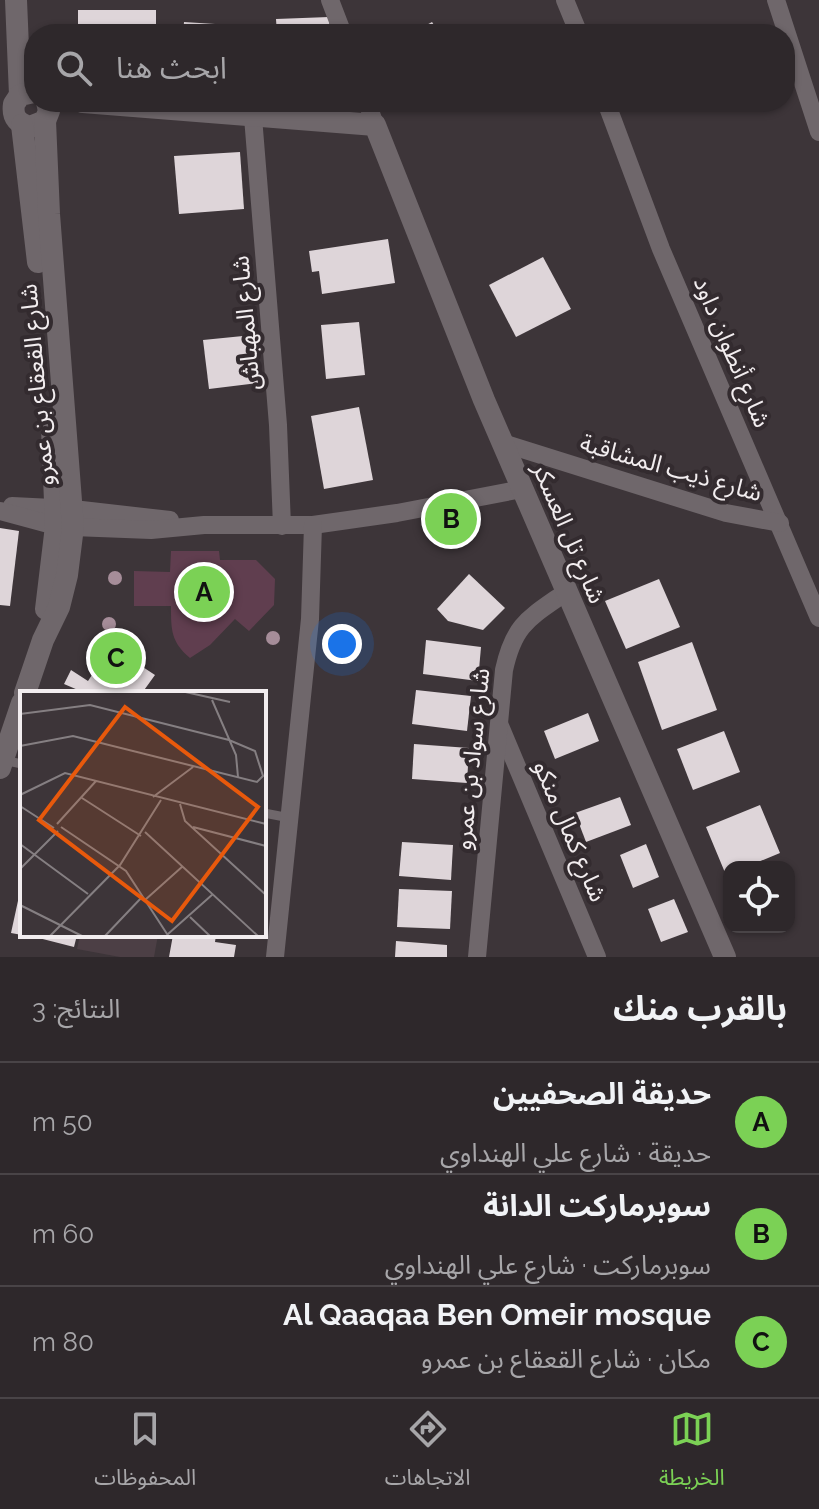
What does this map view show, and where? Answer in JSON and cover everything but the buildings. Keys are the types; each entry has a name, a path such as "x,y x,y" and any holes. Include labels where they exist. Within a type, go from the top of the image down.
{"street":[{"path":"17,0 24,29"},
{"path":"17,0 18,97"},
{"path":"330,0 339,24"},
{"path":"565,0 575,24"},
{"path":"776,0 784,24"},
{"path":"795,58 819,132"},
{"name":"شارع القعقاع بن عمرو","path":"18,97 13,111 14,123 45,332 64,517"},
{"path":"206,112 375,125 370,112"},
{"name":"شارع أنطوان داود","path":"610,112 672,275 819,618"},
{"path":"14,123 30,127 46,114"},
{"name":"شارع القعقاع بن عمرو","path":"26,691 43,640 59,607 67,575 46,114"},
{"name":"شارع المهباش","path":"253,117 278,425 282,526"},
{"name":"شارع تل العسكر","path":"375,125 434,278 522,489 725,957"},
{"name":"شارع ذيب المشاقبة","path":"503,443 726,513 780,523"},
{"path":"0,508 151,530 204,525 313,525 397,513 522,489"},
{"path":"275,957 310,619 313,525"},
{"name":"شارع سواد بن عمرو","path":"477,957 504,670 513,637 521,625 566,592"},
{"path":"8,764 5,737 20,707"},
{"name":"شارع كمال منكو","path":"499,724 597,957"}],"lane":[{"path":"266,813 290,818"}],"shaded area":[{"path":"171,551 219,551 220,560 256,560 275,579 274,605 249,631 235,619 210,645 190,658 173,635 171,606 134,606 134,571 170,572"},
{"path":"80,937 158,937 154,957 120,957 77,949"}],"place":[{"name":"سوبرماركت الدانة","path":"451,519"},
{"name":"حديقة الصحفيين","path":"204,592"},
{"name":"Al Qaaqaa Ben Omeir mosque","path":"116,658"}]}
